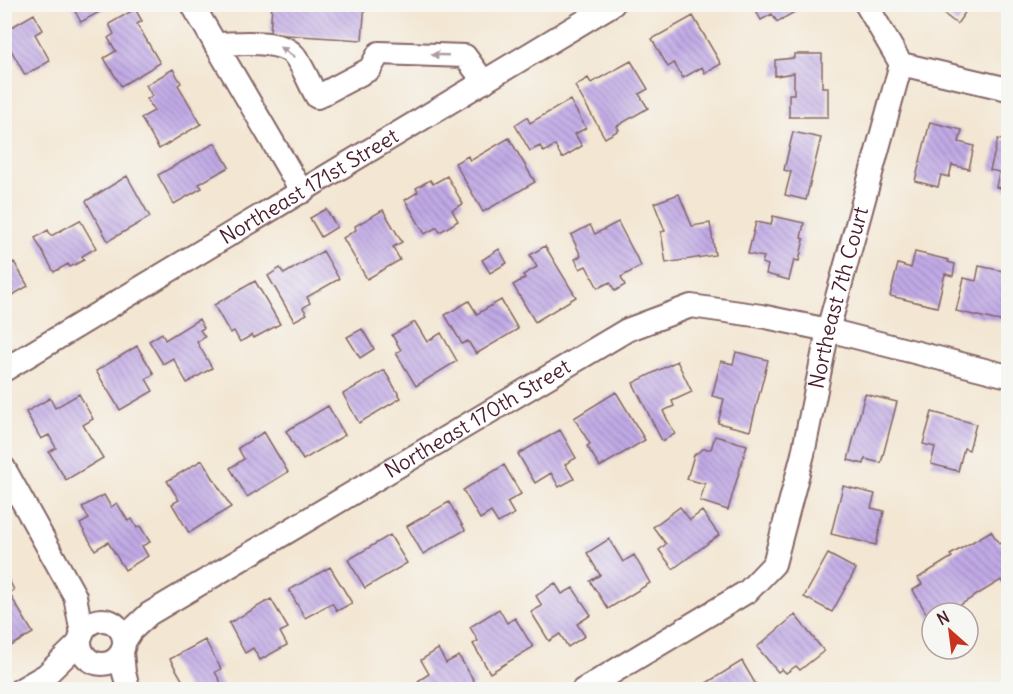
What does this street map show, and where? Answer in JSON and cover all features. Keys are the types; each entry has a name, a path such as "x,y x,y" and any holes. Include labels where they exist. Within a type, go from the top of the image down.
{"street":[{"path":"192,4 302,192"},
{"name":"Northeast 171st Street","path":"4,370 614,4"},
{"path":"866,4 901,64 1008,88"},
{"path":"215,44 282,46 294,55 317,97 370,69 379,53 465,56 484,82"},
{"name":"Northeast 7th Court","path":"583,690 748,591 774,564 803,454 828,330 901,64"},
{"name":"Northeast 170th Street","path":"116,634 627,330 691,306 761,316 828,330 1008,376"},
{"path":"4,468 75,596 88,650 128,690"},
{"path":"75,596 116,634 128,690"},
{"path":"88,650 90,624 116,634"},
{"path":"88,650 112,662 116,634"},
{"path":"20,690 88,650"}],"building":[{"path":"71,4 114,4 81,22"},
{"path":"272,4 365,4 362,40 270,34"},
{"path":"752,4 804,4 805,6 777,22 772,14 761,20"},
{"path":"931,4 971,4 957,24"},
{"path":"135,9 142,21 137,24 160,63 121,86 104,58 116,51 108,38 114,34 109,24"},
{"path":"34,14 43,30 35,34 50,61 25,75 11,50 5,54 5,31"},
{"path":"693,16 721,64 705,73 702,67 683,78 674,63 668,67 652,39"},
{"path":"794,54 822,54 822,87 828,87 828,117 789,117 789,94 794,94 794,73 775,76 775,60 794,58"},
{"path":"631,61 648,89 639,94 648,108 617,126 619,130 605,138 575,86 588,78 591,83"},
{"path":"173,69 181,83 178,85 201,124 159,149 141,118 154,111 147,99 152,96 146,85"},
{"path":"570,100 586,128 575,134 582,146 562,158 555,145 544,152 540,146 530,151 515,125 527,117 530,123"},
{"path":"930,122 962,130 959,142 974,146 969,169 952,165 949,177 941,175 938,187 915,181"},
{"path":"793,132 821,138 806,200 785,195 791,172 784,170"},
{"path":"509,138 535,182 483,212 455,163 468,156 470,161"},
{"path":"998,139 1008,141 1008,190 996,187 999,172 990,170"},
{"path":"215,143 229,167 199,184 202,188 174,204 158,175"},
{"path":"127,176 150,217 108,241 86,201"},
{"path":"447,176 463,204 452,210 458,221 440,232 437,227 425,234 405,200 418,192 416,188 430,180 433,184"},
{"path":"679,194 692,226 710,223 715,255 666,263 661,232 665,231 654,203"},
{"path":"326,209 337,227 321,237 310,218"},
{"path":"383,210 402,242 393,247 400,260 367,279 343,238 356,230 355,226"},
{"path":"773,216 804,223 801,238 804,239 799,261 794,260 789,280 766,274 768,265 762,263 764,257 748,254 756,222 771,225"},
{"path":"80,220 96,248 82,256 84,260 70,267 68,264 54,272 35,238 48,230 51,236"},
{"path":"618,222 641,266 621,277 625,285 615,291 610,282 598,288 586,266 580,269 575,259 581,256 571,235 590,225 595,234"},
{"path":"545,246 576,297 535,322 513,285 525,278 523,275 537,267 530,255"},
{"path":"499,249 507,263 490,273 482,260"},
{"path":"323,251 339,279 307,297 310,303 303,308 307,314 294,321 268,276 280,268 284,274"},
{"path":"915,252 949,260 948,262 955,264 953,276 945,274 937,307 890,296 898,264 911,268"},
{"path":"14,262 28,286 4,300 4,267"},
{"path":"979,266 1008,272 1008,304 1004,322 956,311 964,278 976,281"},
{"path":"255,281 280,324 254,338 252,335 240,342 234,331 230,333 214,305"},
{"path":"501,300 518,329 476,354 468,341 462,344 445,315 469,301 477,314"},
{"path":"199,319 204,328 200,330 205,337 197,342 212,368 187,383 173,358 163,364 149,341 162,333 165,340"},
{"path":"415,322 427,342 441,333 457,361 416,386 396,353 401,350 392,335"},
{"path":"362,329 374,349 360,358 347,337"},
{"path":"137,346 154,374 146,379 153,391 120,410 96,371"},
{"path":"736,352 768,360 750,431 718,423 724,399 712,396 721,361 733,364"},
{"path":"677,361 692,392 672,401 674,406 663,411 675,434 662,441 633,383"},
{"path":"384,370 401,398 359,423 343,394"},
{"path":"616,392 645,440 600,467 587,446 590,444 574,418"},
{"path":"79,394 93,419 83,425 103,458 66,480 49,452 56,448 49,435 41,439 26,412 50,398 55,408"},
{"path":"865,394 897,402 881,463 865,459 864,464 848,460"},
{"path":"328,406 345,435 303,460 286,431"},
{"path":"932,412 976,424 969,450 964,448 958,471 931,464 935,447 923,444"},
{"path":"560,430 576,458 565,464 574,479 559,487 551,473 535,483 518,454"},
{"path":"264,432 288,472 247,497 230,468 244,459 238,448"},
{"path":"715,436 747,445 728,510 700,501 705,484 687,479 694,455 703,449 711,449"},
{"path":"202,460 231,507 189,533 172,504 179,500 167,481"},
{"path":"504,465 521,494 507,502 514,514 498,523 491,512 480,519 463,490"},
{"path":"843,486 875,494 871,508 884,511 876,545 831,534"},
{"path":"104,495 111,507 117,503 128,521 132,519 137,528 140,526 150,542 142,546 148,556 125,570 108,542 95,550 80,524 89,519 82,507"},
{"path":"449,502 465,530 423,554 407,526"},
{"path":"680,507 690,520 702,511 719,535 673,569 659,550 666,544 653,527"},
{"path":"991,531 999,544 1008,538 1008,581 1003,584 1001,580 967,601 920,602 913,590 922,584 918,578 952,557 950,555"},
{"path":"390,535 407,563 365,588 348,560"},
{"path":"609,539 623,562 634,555 650,583 608,609 590,581 600,575 587,553"},
{"path":"828,554 856,569 832,612 804,597"},
{"path":"330,567 352,603 337,611 332,603 305,618 289,590"},
{"path":"8,578 14,590 9,593 33,633 4,650 4,580"},
{"path":"555,583 562,594 573,588 591,615 577,624 585,636 568,647 560,634 549,641 531,612 542,606 536,596"},
{"path":"271,599 288,628 280,632 287,645 260,660 253,648 245,653 229,623"},
{"path":"499,609 507,623 515,618 533,647 490,673 473,644 478,641 470,627"},
{"path":"795,615 824,651 800,670 796,666 786,673 782,669 778,672 757,647"},
{"path":"205,640 221,669 215,672 225,690 188,690 170,659"},
{"path":"438,649 446,663 459,656 476,684 467,690 424,690 418,681 429,674 421,660"},
{"path":"742,661 759,690 695,690"}]}
